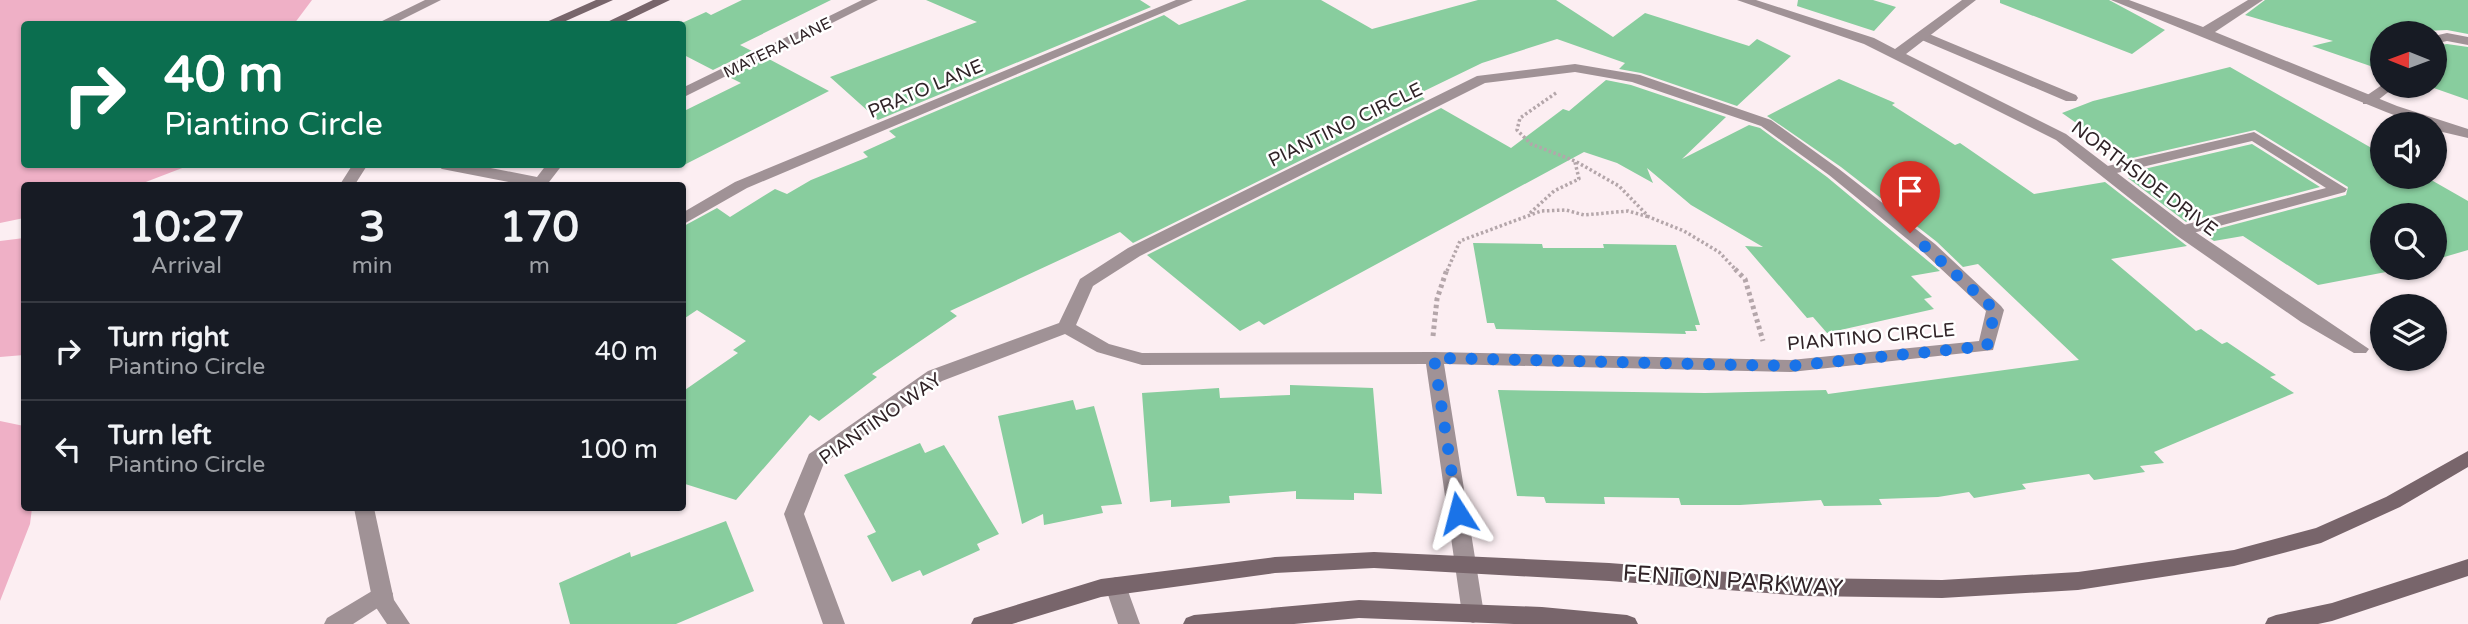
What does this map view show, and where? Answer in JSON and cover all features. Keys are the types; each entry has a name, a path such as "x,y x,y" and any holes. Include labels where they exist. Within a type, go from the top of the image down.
{"street":[{"path":"390,21 435,0"},
{"path":"557,21 607,0"},
{"path":"617,21 664,0"},
{"name":"MATERA LANE","path":"686,92 872,0"},
{"name":"PRATO LANE","path":"686,218 741,186 1187,0"},
{"name":"NORTHSIDE DRIVE","path":"1743,0 1869,41 2061,138 2182,231 2307,318 2360,349"},
{"path":"1896,55 1970,0"},
{"path":"2117,0 2205,32 2398,112"},
{"path":"2205,32 2257,0"},
{"path":"1922,35 2071,98"},
{"path":"2447,37 2468,41"},
{"name":"PIANTINO CIRCLE","path":"1575,68 1635,78 1766,123 1834,172 1929,248 1995,310 1987,346 1771,366 1434,358 1142,359 1103,348 1066,327 1086,283 1134,252 1482,79 1575,68"},
{"path":"2368,101 2372,98"},
{"path":"2449,131 2468,134"},
{"path":"2449,131 2468,144"},
{"path":"2104,171 2254,136 2339,189 2182,231"},
{"path":"461,168 528,182"},
{"path":"540,182 552,168"},
{"name":"PIANTINO WAY","path":"834,624 794,514 817,459 935,376 1066,327"},
{"path":"1434,358 1473,614"},
{"name":"FENTON PARKWAY","path":"982,624 1115,586 1275,565 1374,560 1805,587 1942,589 2078,581 2234,558 2320,535 2393,502 2468,458"},
{"path":"365,511 384,603 399,624"},
{"path":"2277,624 2332,612 2468,567"},
{"path":"1115,586 1129,624"},
{"path":"335,624 382,594"},
{"path":"1194,624 1359,610 1627,624"}],"path":[{"path":"1575,68 1556,93 1520,118 1517,130 1531,144 1548,153 1575,161 1619,186 1650,217"},
{"path":"1527,216 1554,191 1579,179 1575,161"},
{"path":"1434,358 1432,318 1440,285 1460,241 1541,211 1566,210 1584,215 1628,211 1684,231 1719,252 1745,279 1771,366"}],"shaded area":[{"path":"0,0 312,0 296,21 21,21 21,168 182,168 146,182 21,182 21,219 0,223"},
{"path":"21,238 21,355 0,357 0,241"},
{"path":"0,421 21,425 21,511 32,511 30,524 0,601"}],"building":[{"path":"742,0 831,0 740,45 752,51 713,70 686,56 686,21 706,12 711,15"},
{"path":"926,0 1140,0 1151,7 878,120 830,77 977,22"},
{"path":"1247,0 1321,0 1372,29 1478,0 1556,0 1613,37 1645,13 1749,46 1757,39 1791,56 1737,106 1641,73 1619,69 1625,63 1557,39 1482,63 1418,94 1425,99 1133,243 1120,232 950,311 957,316 872,374 877,377 819,421 810,415 736,500 686,484 686,389 738,353 733,350 746,341 697,310 686,317 686,225 717,208 730,217 775,189 787,194 811,180 868,157 863,152 896,137 889,131 1164,15 1179,25"},
{"path":"1798,0 1873,0 1896,7 1874,31 1797,6"},
{"path":"2000,0 2109,0 2165,30 2132,54 2000,3"},
{"path":"2265,0 2468,0 2468,34 2447,30 2447,21 2370,21 2370,66 2312,46 2333,41 2245,15"},
{"path":"2447,44 2468,47 2468,100 2447,93"},
{"path":"767,58 829,91 686,164 686,110 741,83 729,77"},
{"path":"2230,67 2370,147 2370,189 2447,189 2468,201 2468,250 2447,256 2447,203 2370,203 2370,275 2318,285 2243,236 2214,241 2202,233 2346,195 2348,187 2255,130 2128,159 2062,113 2093,101"},
{"path":"1839,79 1895,103 1892,105 1955,145 1960,143 2034,194 2105,182 2187,246 2111,259 2196,331 2201,329 2222,344 2227,342 2276,375 2270,377 2294,393 2154,452 2164,463 2140,466 2145,472 2094,480 2089,474 2022,484 2026,489 1974,498 1969,492 1938,497 1879,499 1882,505 1824,506 1821,500 1740,505 1681,505 1679,498 1604,497 1605,504 1546,503 1544,497 1517,496 1498,390 1705,393 1826,390 1828,394 2079,360 1978,264 1963,267 1937,242 1841,167 1767,116"},
{"path":"1606,80 1631,85 1726,117 1682,159 1749,125 1760,128 1827,177 1940,271 1911,276 1932,297 1924,299 1934,309 1827,333 1813,317 1807,318 1745,246 1763,247 1691,205 1647,168 1653,183 1617,163 1584,152 1264,325 1259,321 1240,331 1147,255 1441,108 1511,148 1563,109 1569,111"},
{"path":"2252,144 2320,187 2186,222 2128,178 2151,174 2144,169"},
{"path":"1473,243 1542,244 1543,248 1604,248 1603,244 1676,245 1700,325 1695,325 1697,331 1685,331 1686,334 1496,329 1494,323 1487,323"},
{"path":"1290,385 1373,388 1382,494 1354,493 1354,500 1296,499 1296,491 1229,496 1230,503 1171,507 1171,500 1150,502 1142,393 1219,388 1220,398 1290,395"},
{"path":"1073,400 1076,410 1094,406 1122,504 1101,506 1103,513 1044,525 1043,514 1022,524 998,416"},
{"path":"920,443 925,453 944,445 999,534 977,544 980,550 923,576 920,570 892,582 867,536 876,532 844,475"},
{"path":"726,521 754,591 676,624 570,624 559,583 630,552 631,557"}],"route":[{"path":"1458,513 1434,358 1791,366 1987,346 1995,310 1910,233"}]}
